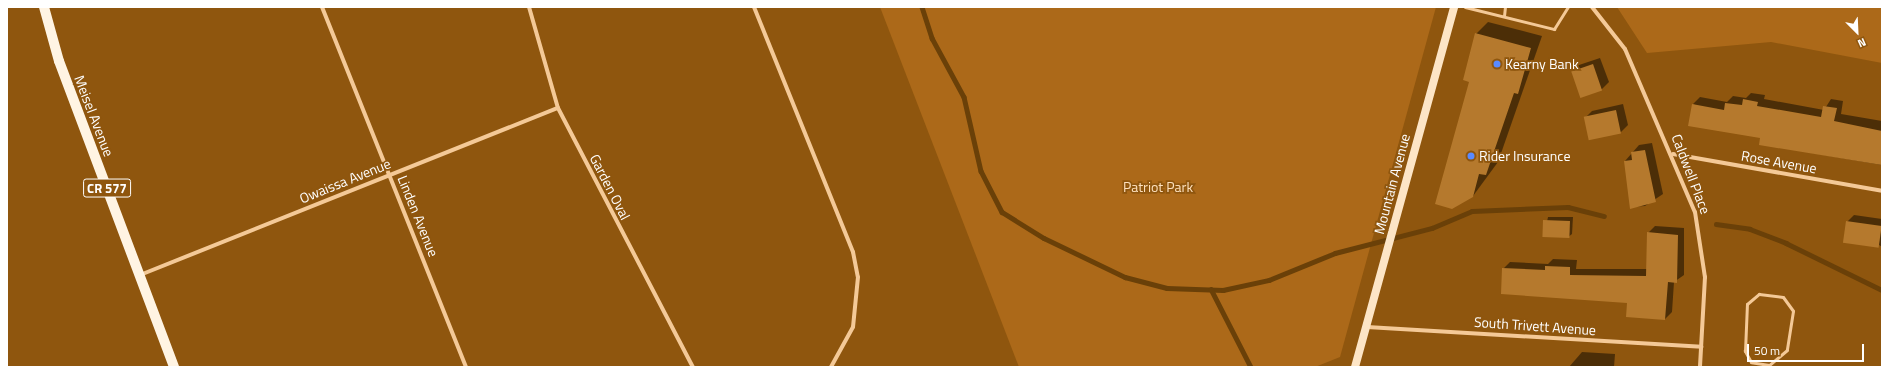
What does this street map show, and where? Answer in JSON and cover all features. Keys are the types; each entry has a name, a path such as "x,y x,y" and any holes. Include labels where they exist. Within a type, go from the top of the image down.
{"main road":[{"name":"Meisel Avenue","path":"44,7 59,62 174,367"}],"street":[{"name":"Linden Avenue","path":"322,7 466,367"},
{"name":"Garden Oval","path":"529,7 558,108 694,367"},
{"path":"754,7 853,252 858,277 853,327 831,367"},
{"name":"Mountain Avenue","path":"1355,367 1454,7"},
{"name":"Caldwell Place","path":"1592,7 1625,49 1673,154 1695,212 1700,233 1705,277 1700,367"},
{"name":"Owaissa Avenue","path":"140,275 558,108"},
{"name":"Rose Avenue","path":"1673,154 1882,191"},
{"name":"South Trivett Avenue","path":"1367,326 1701,347"}],"lane":[{"path":"1465,7 1554,29 1568,7"},
{"path":"1504,16 1505,7"},
{"path":"1776,294 1788,301 1793,310 1787,350 1774,363 1759,366 1751,362 1745,351 1747,304 1753,296 1776,294"}],"green space":[{"name":"Patriot Park","path":"880,7 1436,7 1340,357 1315,367 1019,367"},
{"path":"1617,7 1882,7 1882,63 1771,42 1647,53"}],"building":[{"path":"1475,33 1531,48 1518,94 1514,93 1486,175 1479,174 1473,197 1452,209 1435,204 1469,82 1463,80"},
{"path":"1593,64 1602,90 1580,98 1571,71"},
{"path":"1743,99 1758,102 1757,106 1821,117 1823,106 1837,108 1834,121 1882,131 1882,165 1759,145 1760,138 1688,126 1692,104 1724,110 1725,103 1742,105"},
{"path":"1616,110 1621,133 1589,140 1584,117"},
{"path":"1645,150 1656,202 1630,209 1624,161 1632,160 1631,152"},
{"path":"1543,220 1570,221 1569,238 1542,237"},
{"path":"1846,221 1882,226 1879,248 1843,243"},
{"path":"1647,232 1678,235 1677,283 1668,282 1665,320 1626,317 1627,303 1501,294 1502,268 1545,270 1545,266 1570,267 1570,275 1646,276"}],"waterway":[{"path":"922,7 932,38 964,97 981,171 1002,212 1044,238 1125,277 1167,288 1223,290 1269,280 1335,253 1432,228 1472,211 1568,207 1604,216"},
{"path":"1716,224 1750,229 1786,243 1882,290"},
{"path":"1211,289 1251,367"}],"place":[{"name":"Kearny Bank","path":"1497,64"},
{"name":"Rider Insurance","path":"1471,156"}]}
